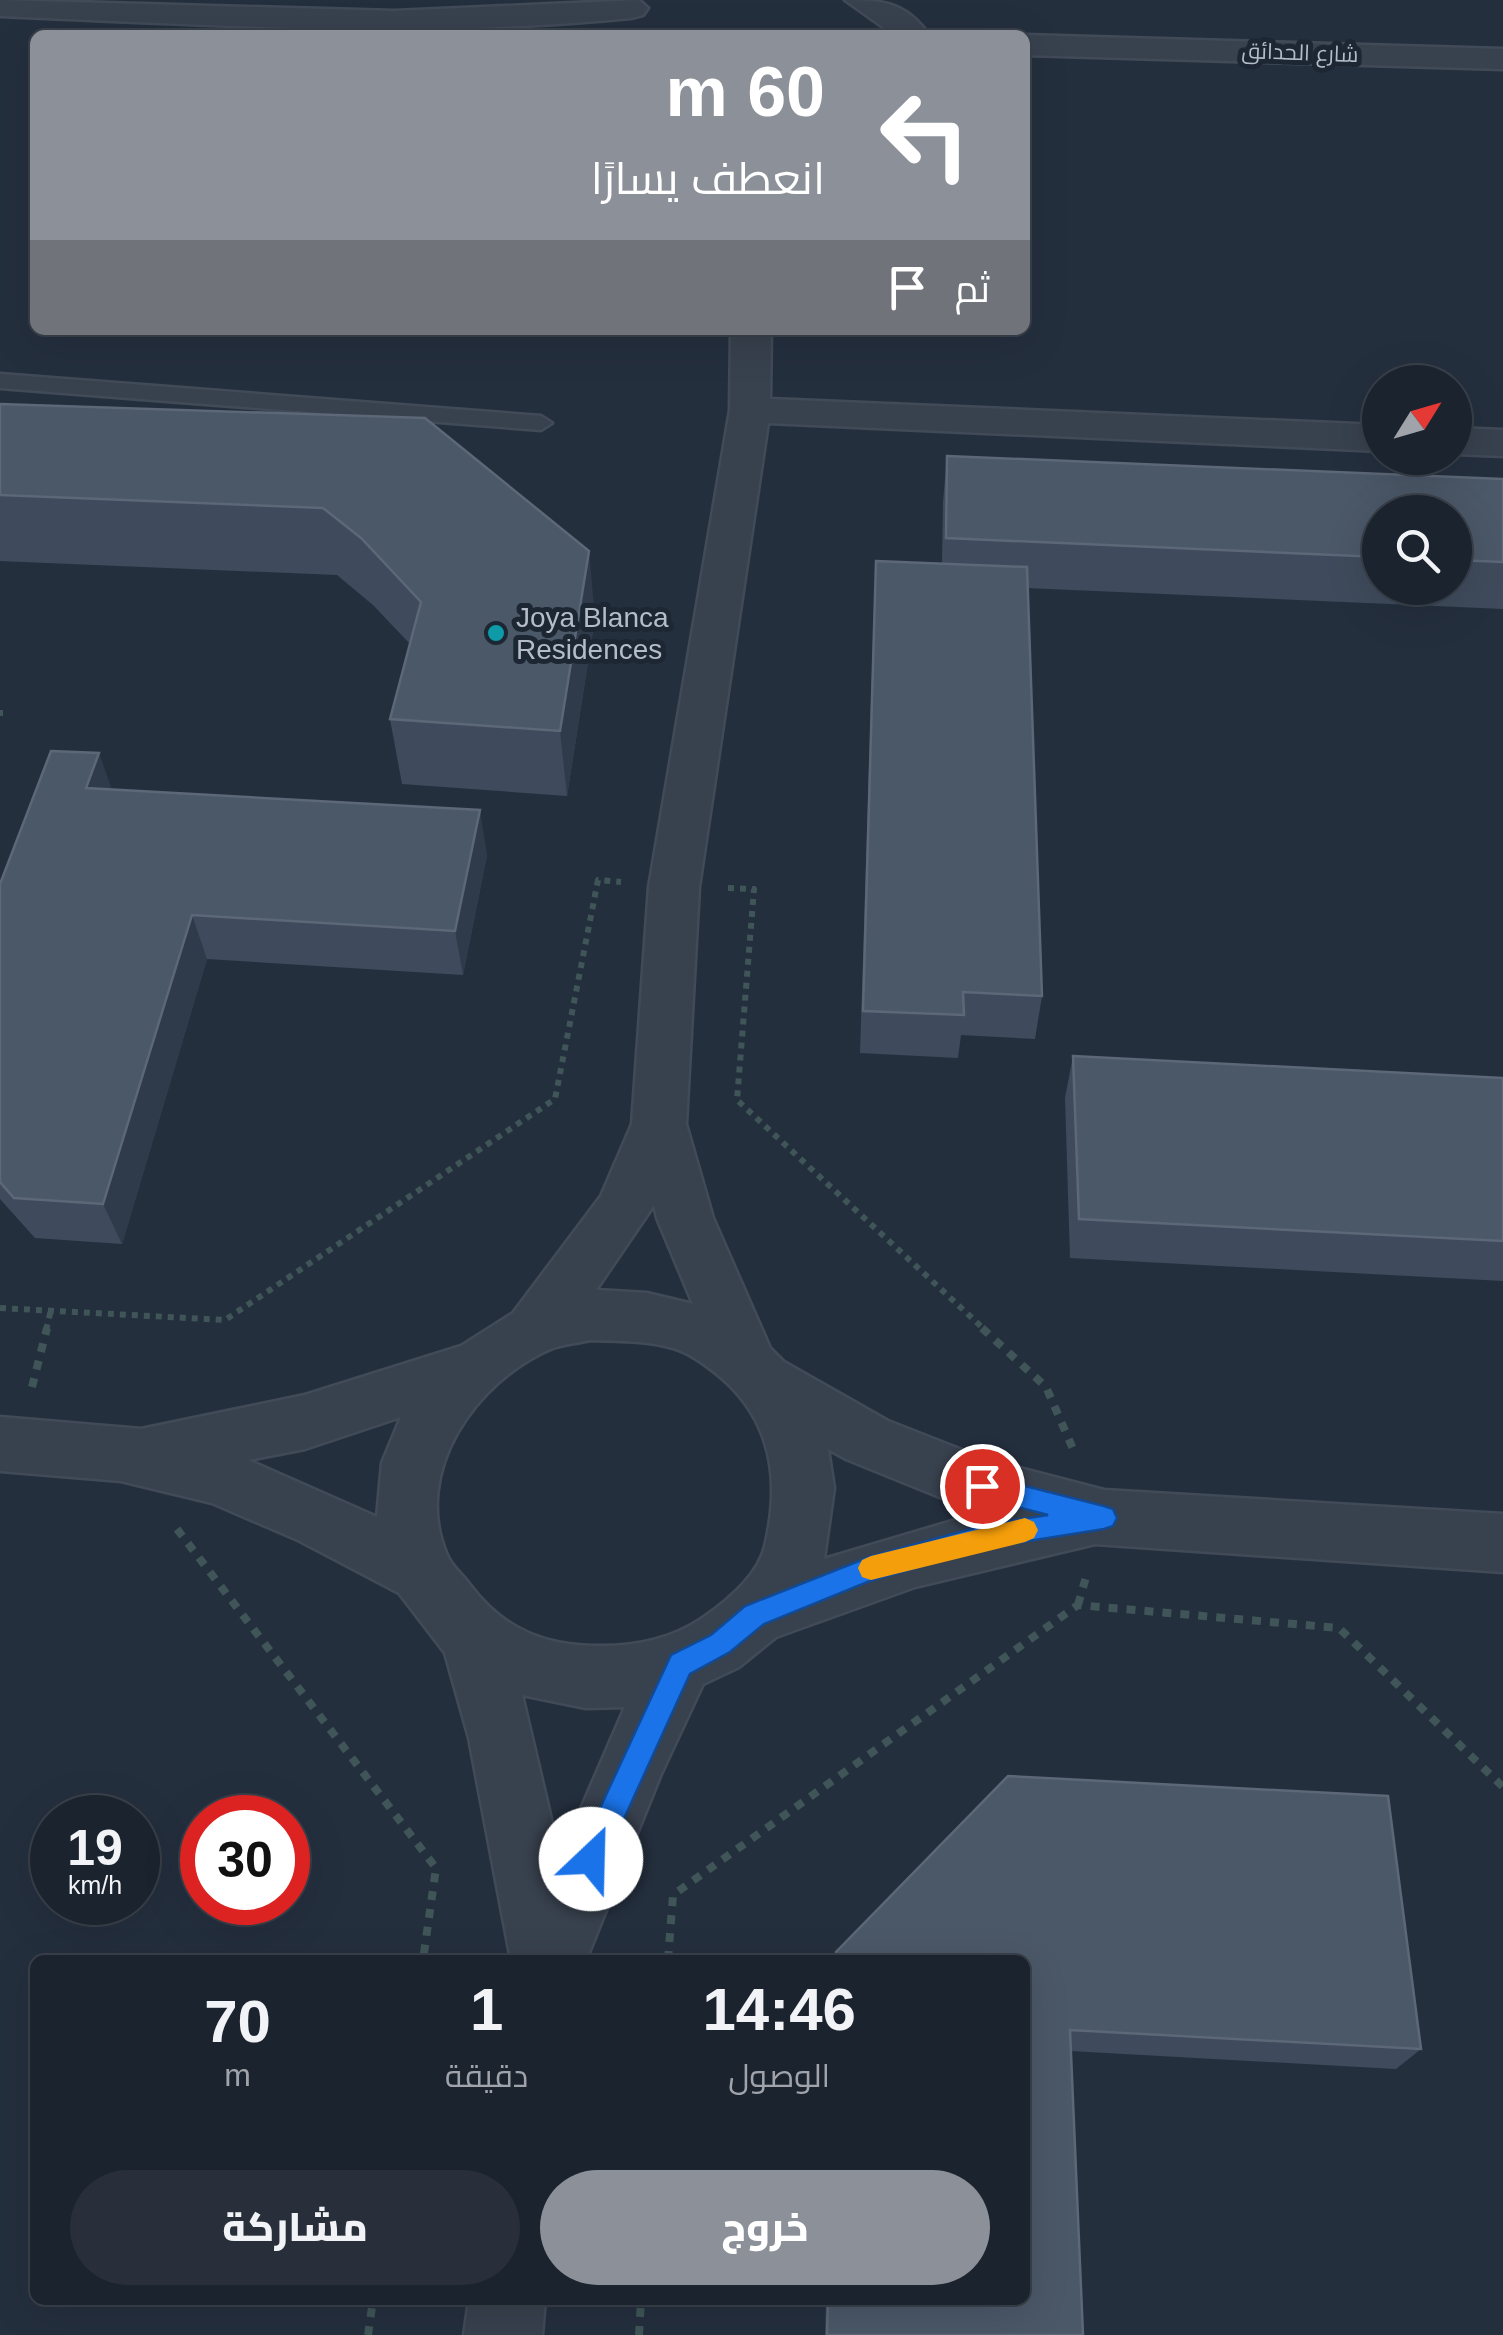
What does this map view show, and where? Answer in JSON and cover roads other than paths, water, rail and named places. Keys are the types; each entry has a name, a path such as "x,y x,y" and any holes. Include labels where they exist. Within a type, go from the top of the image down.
{"street":[{"path":"861,0 906,28"},
{"path":"0,6 404,20 539,17 638,4"},
{"path":"604,30 638,4"},
{"path":"404,20 467,30"},
{"path":"1030,45 1097,48"},
{"path":"1030,57 1097,48"},
{"name":"شارع الحدائق","path":"1097,48 1503,59"},
{"path":"534,1329 624,1209 659,1124 674,887 750,410 751,335"},
{"path":"750,410 1362,437"},
{"path":"1472,442 1503,443"},
{"path":"0,1444 138,1456 277,1502 351,1534 422,1573 472,1636 518,1662 570,1677 626,1678 680,1664 721,1644 755,1615 794,1559 807,1496 798,1434 756,1371 685,1218 659,1124"},
{"path":"138,1456 305,1422 468,1369 534,1329 590,1316 646,1317 700,1332 756,1371 884,1447 982,1486 1104,1518 1503,1543"},
{"path":"422,1573 408,1519 412,1464 432,1412 468,1369"},
{"path":"755,1615 869,1569 985,1536 1104,1518"},
{"path":"472,1636 514,1793 548,1955"},
{"path":"551,1955 628,1774 680,1664"},
{"path":"503,2335 506,2305"}],"lane":[{"path":"0,381 541,423"}],"place":[{"name":"Joya Blanca Residences","path":"496,633"}]}
